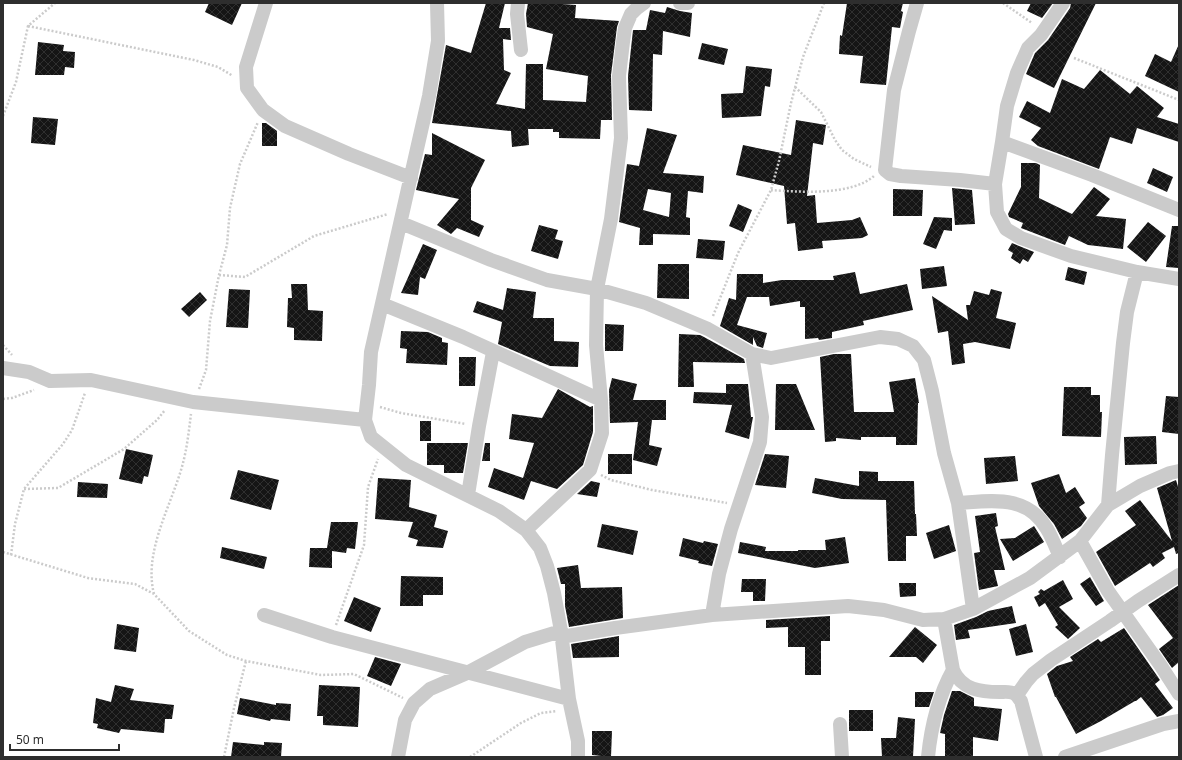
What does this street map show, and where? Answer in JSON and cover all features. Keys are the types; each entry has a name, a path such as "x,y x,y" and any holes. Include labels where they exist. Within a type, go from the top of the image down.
{"street":[{"path":"266,3 246,67 247,88 263,110 285,126 349,154 411,178"},
{"path":"437,3 438,41 430,96 371,352 365,420 371,437 406,465 499,511 526,530 540,548 547,566 554,593 570,704 578,741 578,757"},
{"path":"518,3 517,14 521,50"},
{"path":"526,530 590,470 602,433 602,400 596,345 597,289 611,219 621,138 619,76 622,42 625,28 632,14 644,3"},
{"path":"680,3 688,3"},
{"path":"918,3 909,31 894,90 882,171 901,176 995,184"},
{"path":"1063,3 1044,30 1028,48 1017,74 1007,106 995,184 996,212 1006,229 1021,238 1071,256 1137,272 1179,279"},
{"path":"1002,142 1092,175 1179,210"},
{"path":"403,216 491,260 547,280 597,289 646,303 708,329 752,354 771,358 880,337 898,339 913,346 924,360 932,391 944,453 958,503 973,608"},
{"path":"1108,505 1123,343 1127,312 1137,272"},
{"path":"382,304 463,337 493,352 602,400"},
{"path":"468,495 493,352"},
{"path":"712,615 719,574 739,505 760,442 762,416 752,354"},
{"path":"3,368 29,372 50,381 91,380 193,402 365,420"},
{"path":"398,757 405,720 414,703 430,689 466,673 525,642 561,634 712,615 848,606 884,610 922,620 944,619 973,608 1030,578 1080,541 1108,505 1140,486 1170,473 1179,471"},
{"path":"958,503 987,501 1018,503 1035,514 1047,528 1060,557"},
{"path":"1080,541 1108,591 1179,694"},
{"path":"1017,695 1033,674 1051,660 1110,621 1122,611 1179,575"},
{"path":"264,615 332,637 466,673 570,704"},
{"path":"944,619 952,670 959,680 973,690 986,692 1011,692 1017,695 1021,702 1036,757"},
{"path":"928,757 940,697 952,670"},
{"path":"1065,757 1163,724 1179,721"},
{"path":"840,724 842,757"}],"path":[{"path":"3,116 16,82 28,26 55,3"},
{"path":"708,329 738,253 771,190 803,57 824,3"},
{"path":"1003,3 1044,30"},
{"path":"28,26 194,60 218,67 234,76 247,88"},
{"path":"1074,58 1179,100"},
{"path":"795,87 821,112 835,140 842,150 854,159 882,171"},
{"path":"154,594 151,581 154,550 183,462 193,402 206,370 210,321 218,275 227,245 230,208 240,164 263,110"},
{"path":"771,190 814,192 848,188 868,181 882,171"},
{"path":"218,275 245,277 314,236 370,218 403,216"},
{"path":"12,555 15,524 24,489 63,444 72,430 79,408 91,380"},
{"path":"3,399 12,398 41,387 50,381"},
{"path":"24,489 58,488 124,449 157,420 175,397"},
{"path":"366,404 401,413 479,426"},
{"path":"332,637 364,545 368,488 383,447"},
{"path":"590,470 611,480 652,490 739,505"},
{"path":"3,552 88,578 135,584 154,594 189,631 228,654 246,661 321,675 354,674 414,703"},
{"path":"224,757 246,661"},
{"path":"470,757 521,723 541,713 570,704"}],"building":[{"path":"209,3 242,3 232,25 205,12"},
{"path":"486,3 505,3 499,28 510,28 511,40 503,39 504,70 511,73 496,104 525,109 526,64 543,64 543,100 586,102 588,76 546,69 553,34 527,27 526,14 528,3 576,5 575,18 619,21 611,75 612,120 601,120 600,139 559,138 559,132 553,132 553,129 528,129 529,145 512,147 511,131 432,123 446,45 471,53"},
{"path":"847,3 903,3 900,28 892,27 886,85 860,83 863,56 839,54 840,35 842,36"},
{"path":"1031,3 1053,3 1042,18 1027,11"},
{"path":"1071,3 1096,3 1054,88 1026,74 1035,53 1048,40 1070,8"},
{"path":"667,7 692,13 690,37 663,31 662,55 653,54 652,111 629,110 628,76 633,30 646,30 650,10 665,13"},
{"path":"38,42 64,45 63,51 75,52 74,68 65,67 64,75 35,75"},
{"path":"702,43 728,49 724,65 698,59"},
{"path":"1179,44 1179,92 1145,76 1155,54 1171,62"},
{"path":"746,66 772,69 770,87 765,86 761,116 722,118 721,94 743,93"},
{"path":"1100,70 1130,94 1137,86 1164,108 1157,117 1179,124 1179,142 1137,128 1132,144 1110,137 1099,169 1038,146 1031,140 1041,128 1019,117 1027,101 1050,113 1062,79 1084,89"},
{"path":"33,117 58,119 55,145 31,143"},
{"path":"796,120 826,125 823,145 813,143 807,196 815,195 817,223 852,220 860,217 868,235 862,238 822,241 823,248 798,251 795,223 787,224 784,186 736,175 743,145 791,155"},
{"path":"262,123 266,123 277,131 277,146 262,146"},
{"path":"647,128 677,135 663,173 704,176 703,193 688,191 686,217 690,218 690,235 653,234 653,245 639,245 640,228 619,222 627,164 639,166","holes":["648,189 671,193 669,217 643,210"]},
{"path":"432,133 485,160 471,188 471,220 484,226 479,237 457,228 451,234 437,225 459,199 416,190 425,154 432,155"},
{"path":"1021,163 1036,163 1040,165 1039,198 1072,214 1094,187 1110,199 1096,216 1126,219 1123,249 1088,245 1069,236 1065,245 1021,228 1023,223 1009,217 1008,214 1021,187"},
{"path":"1153,168 1173,177 1167,192 1147,183"},
{"path":"952,188 972,190 975,224 955,225"},
{"path":"893,189 923,190 922,216 893,216"},
{"path":"738,204 752,210 743,232 729,226"},
{"path":"934,217 952,218 952,231 944,230 936,249 923,244"},
{"path":"1148,222 1166,236 1146,262 1127,247"},
{"path":"539,225 558,230 555,239 563,241 558,259 531,251"},
{"path":"1172,226 1179,226 1179,268 1166,267"},
{"path":"698,239 725,241 723,260 696,258"},
{"path":"1012,243 1034,252 1028,262 1023,259 1020,264 1011,258 1013,253 1008,250"},
{"path":"423,244 437,250 425,279 420,277 418,295 401,293"},
{"path":"658,264 689,264 689,299 657,298"},
{"path":"944,266 947,286 922,289 920,269"},
{"path":"1068,267 1087,272 1084,285 1065,280"},
{"path":"855,272 860,294 907,284 913,310 863,321 864,325 832,332 832,338 819,340 818,338 805,339 805,307 800,307 800,301 770,306 769,297 747,297 737,325 767,333 763,348 757,346 753,337 753,345 720,326 729,298 736,300 737,274 763,274 763,283 782,280 834,280 833,276"},
{"path":"291,284 307,284 308,310 323,311 322,341 294,340 294,328 287,327 288,298 292,298"},
{"path":"507,288 536,292 533,318 554,318 554,341 579,342 578,367 550,366 498,344 502,322 473,312 477,301 503,310"},
{"path":"229,289 250,290 248,328 226,327"},
{"path":"991,289 1002,292 996,318 1016,323 1010,349 975,342 963,344 965,363 952,365 948,331 938,333 932,296 968,320 966,305 970,305 974,291 989,295"},
{"path":"200,292 207,300 189,317 181,309"},
{"path":"605,324 624,325 623,351 605,351"},
{"path":"401,331 428,332 442,338 442,342 448,343 447,365 406,363 407,349 400,348"},
{"path":"679,334 700,335 744,359 745,363 693,362 694,387 678,387"},
{"path":"834,354 851,354 854,412 894,412 889,382 915,378 919,403 917,445 896,445 896,437 861,437 861,440 836,438 836,441 825,442 820,357"},
{"path":"459,357 476,357 475,386 459,386"},
{"path":"612,378 637,384 633,400 666,400 666,420 652,420 649,445 662,448 657,466 633,460 638,422 610,423 609,390"},
{"path":"726,384 748,384 751,417 753,417 749,439 725,432 732,405 693,403 694,392 726,393"},
{"path":"776,384 796,384 815,430 775,430"},
{"path":"1064,387 1091,387 1091,395 1100,395 1100,412 1102,412 1101,437 1062,436"},
{"path":"558,389 590,407 593,406 593,432 583,465 557,489 531,481 524,500 488,487 494,468 523,478 534,443 509,439 512,414 542,418"},
{"path":"1166,396 1179,397 1179,434 1162,432"},
{"path":"420,421 431,421 431,441 420,441"},
{"path":"1156,436 1157,464 1125,465 1124,437"},
{"path":"427,443 468,443 463,473 444,473 444,465 427,465"},
{"path":"485,443 490,443 490,461 482,461"},
{"path":"126,449 153,455 148,477 144,476 142,484 119,479"},
{"path":"608,454 632,454 632,474 608,474"},
{"path":"765,454 789,456 786,488 755,485"},
{"path":"1015,456 1018,481 986,484 984,458"},
{"path":"238,470 279,480 271,510 230,499"},
{"path":"859,471 878,472 878,481 914,481 917,536 906,536 906,561 888,561 886,500 842,499 812,493 815,478 859,486"},
{"path":"1059,474 1066,493 1075,487 1085,503 1079,507 1087,518 1081,526 1062,539 1054,524 1039,506 1031,483"},
{"path":"378,478 411,480 409,507 437,515 434,527 448,531 443,548 416,546 418,540 408,537 413,522 375,519"},
{"path":"1176,480 1179,490 1179,553 1176,554 1174,547 1162,553 1165,558 1153,567 1150,563 1115,586 1096,552 1136,525 1125,511 1140,500 1172,541 1157,488"},
{"path":"591,481 600,483 597,497 577,494"},
{"path":"78,482 108,484 107,498 77,497"},
{"path":"996,513 998,526 995,527 1005,570 994,570 998,586 979,590 974,553 980,552 975,516"},
{"path":"331,522 358,522 355,549 347,548 346,553 332,551 332,568 309,567 310,548 327,548"},
{"path":"602,524 638,531 633,555 597,547"},
{"path":"949,525 956,551 934,559 926,533"},
{"path":"1034,526 1044,542 1013,561 1000,539 1015,538"},
{"path":"845,537 849,563 815,568 738,553 740,542 766,547 765,551 826,550 825,540"},
{"path":"683,538 703,543 704,541 718,544 712,566 679,556"},
{"path":"222,547 267,557 264,569 220,558"},
{"path":"578,565 581,588 622,587 623,618 569,627 565,606 565,584 561,584 557,568"},
{"path":"401,576 443,577 443,595 423,595 423,606 400,606"},
{"path":"1090,577 1104,601 1096,606 1080,584"},
{"path":"742,579 766,579 765,601 753,601 753,592 741,592"},
{"path":"1063,580 1073,599 1059,607 1080,628 1068,639 1055,627 1058,625 1045,603 1039,607 1034,597 1040,594 1038,592 1041,589 1044,591"},
{"path":"899,583 916,583 916,596 900,597"},
{"path":"1179,585 1179,662 1172,668 1159,649 1173,638 1148,605"},
{"path":"354,597 381,608 371,632 344,621"},
{"path":"1012,606 1016,623 968,630 970,638 956,640 954,625 988,611"},
{"path":"830,616 830,641 821,641 821,675 805,675 805,647 788,647 788,627 766,628 766,620"},
{"path":"117,624 139,628 136,652 114,649"},
{"path":"1026,624 1033,652 1016,656 1009,629"},
{"path":"915,627 937,645 923,663 916,657 889,657"},
{"path":"1124,628 1160,680 1155,684 1173,708 1157,717 1141,697 1076,734 1055,697 1047,674 1057,666 1073,661 1070,657 1098,639 1101,642"},
{"path":"619,636 619,657 573,658 571,644"},
{"path":"375,657 401,664 391,686 367,676"},
{"path":"115,685 134,689 130,700 174,705 172,719 165,719 164,733 121,729 119,733 97,728 98,724 93,723 96,698 111,702"},
{"path":"319,685 360,687 358,727 323,725 323,716 317,716"},
{"path":"952,691 960,691 974,698 974,706 1002,709 998,741 973,737 973,757 945,757 945,734 940,733"},
{"path":"915,692 934,692 929,707 915,707"},
{"path":"240,698 276,705 276,703 291,704 290,721 271,719 270,721 237,714"},
{"path":"849,710 873,710 873,731 849,731"},
{"path":"898,717 915,719 913,757 882,757 881,738 896,738"},
{"path":"592,731 612,731 611,757 592,755"},
{"path":"233,742 264,745 264,742 282,743 281,757 231,757"}]}
